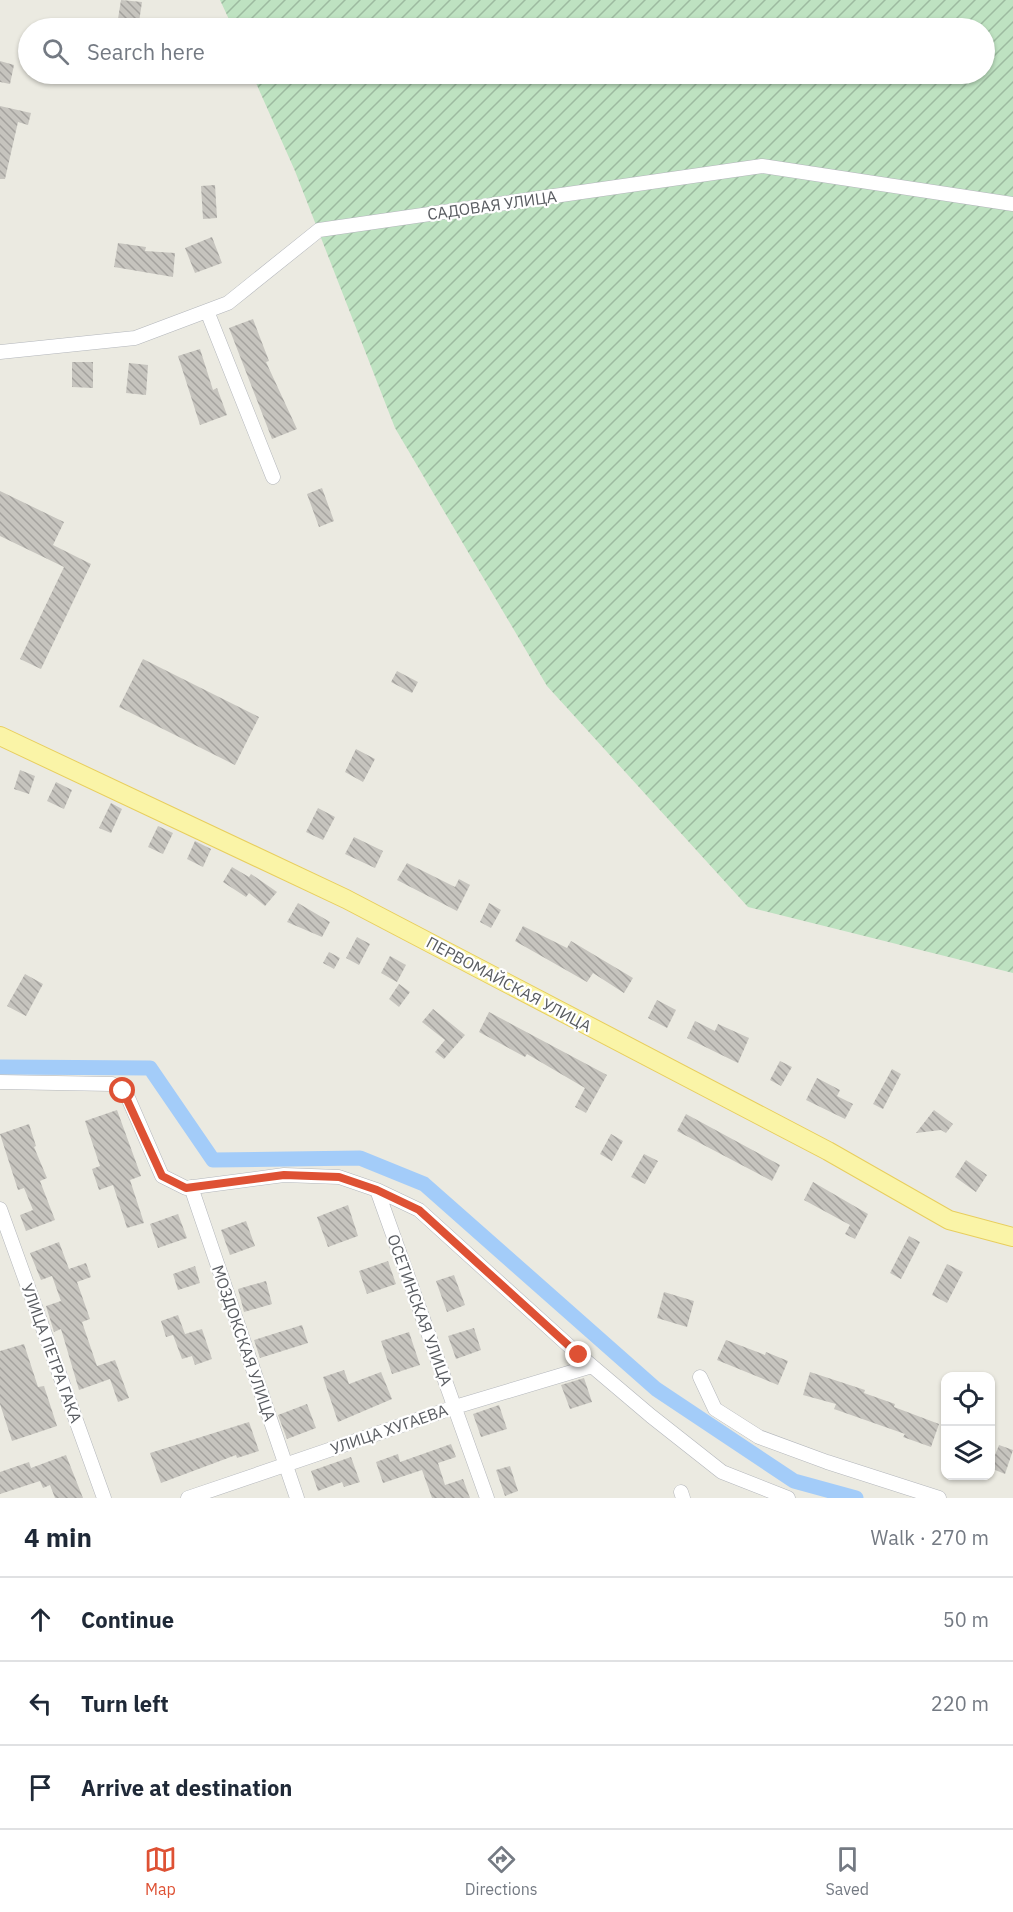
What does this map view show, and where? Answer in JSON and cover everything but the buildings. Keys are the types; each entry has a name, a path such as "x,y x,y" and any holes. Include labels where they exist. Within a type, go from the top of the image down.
{"main road":[{"name":"ПЕРВОМАЙСКАЯ УЛИЦА","path":"0,735 346,899 828,1150 949,1220 1013,1237"}],"street":[{"name":"САДОВАЯ УЛИЦА","path":"0,352 135,338 228,303 319,230 762,166 1013,204"},
{"path":"207,311 273,477"},
{"path":"0,1082 112,1084 123,1091 129,1100 162,1176 172,1184 191,1187 284,1175 339,1177 377,1190 419,1210 592,1366 722,1472 788,1498"},
{"name":"МОЗДОКСКАЯ УЛИЦА","path":"191,1187 297,1498"},
{"name":"ОСЕТИНСКАЯ УЛИЦА","path":"377,1190 486,1498"},
{"name":"УЛИЦА ПЕТРА ГАКА","path":"0,1209 104,1498"},
{"name":"УЛИЦА ХУГАЕВА","path":"188,1498 455,1407 592,1366"},
{"path":"700,1377 715,1409 759,1437 827,1462 939,1498"}],"green space":[{"path":"220,0 1013,0 1013,973 748,907 547,686 395,428 295,171 256,84 995,84 995,18 228,18"}],"waterway":[{"path":"0,1067 150,1068 213,1160 360,1158 424,1184 656,1389 794,1481 856,1498"}],"route":[{"path":"123,1091 162,1176 172,1184 186,1188 284,1175 339,1177 377,1190 419,1210 478,1261 579,1355"}]}
